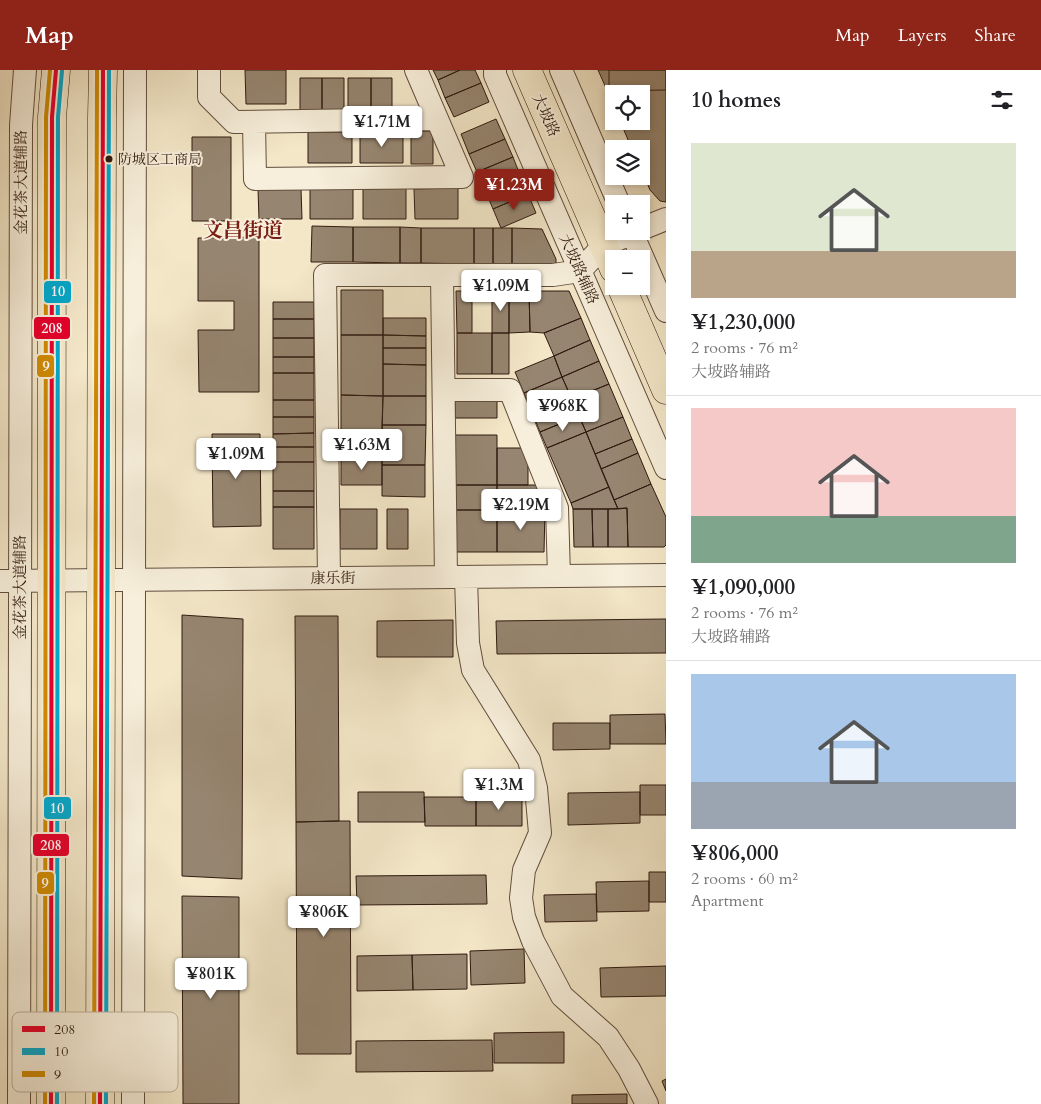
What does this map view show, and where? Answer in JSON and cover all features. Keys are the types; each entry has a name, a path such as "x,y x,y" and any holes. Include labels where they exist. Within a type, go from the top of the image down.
{"main road":[{"path":"51,1012 52,127 56,70"},
{"path":"100,1012 103,70"},
{"path":"102,118 124,70"},
{"name":"大坡路","path":"527,70 606,250"},
{"path":"626,295 660,362 666,390"}],"street":[{"name":"金花茶大道辅路","path":"17,1012 10,581 21,125 25,70"},
{"path":"133,1012 135,70"},
{"path":"208,70 209,97 234,122 437,119"},
{"path":"254,122 255,179 462,177 416,70"},
{"name":"大坡路辅路","path":"495,70 495,75 666,468"},
{"path":"561,70 615,195"},
{"path":"650,225 666,218"},
{"path":"617,250 626,240"},
{"path":"638,240 666,311"},
{"path":"329,578 325,275 553,275 580,271 605,260"},
{"path":"442,275 444,390 456,577 468,643 473,670 529,760 536,788 540,833 524,870 521,898 524,917 533,941 562,996 608,1037 630,1068 646,1104"},
{"path":"444,390 510,390 557,508 558,576"},
{"name":"康乐街","path":"10,581 666,575"}],"building":[{"path":"245,70 286,70 286,104 246,104"},
{"path":"433,70 460,70 438,80"},
{"path":"460,70 475,70 481,83 445,98 438,80"},
{"path":"598,70 666,70 666,202 660,201 648,185 650,185 650,140 628,140 624,130 650,130 650,85 605,86"},
{"path":"609,70 666,70 666,90 650,90 650,85 609,85"},
{"path":"300,78 322,78 322,111 300,111"},
{"path":"322,78 344,78 344,111 322,111"},
{"path":"348,78 371,78 371,111 348,111"},
{"path":"371,78 392,78 392,111 371,111"},
{"path":"481,83 489,102 454,117 445,98"},
{"path":"496,119 505,139 469,154 461,134"},
{"path":"411,131 433,131 433,164 411,164"},
{"path":"308,132 352,132 352,163 308,163"},
{"path":"360,132 403,132 403,163 360,163"},
{"path":"192,137 231,137 231,221 192,221"},
{"path":"505,139 513,157 477,172 469,154"},
{"path":"513,157 520,175 485,190 477,172"},
{"path":"520,175 528,194 493,209 485,190"},
{"path":"406,188 406,219 363,219 363,189"},
{"path":"458,188 458,219 415,219 414,189"},
{"path":"258,189 301,189 302,219 259,219"},
{"path":"310,189 353,189 353,219 310,219"},
{"path":"528,194 536,213 501,228 493,209"},
{"path":"312,226 353,227 353,262 311,262"},
{"path":"353,227 400,227 400,263 353,262"},
{"path":"400,227 421,228 421,263 400,263"},
{"path":"421,228 474,228 474,264 421,263"},
{"path":"474,228 493,228 493,264 474,264"},
{"path":"493,228 512,228 512,264 493,264"},
{"path":"512,228 542,229 556,259 556,264 512,264"},
{"path":"259,237 259,392 199,392 198,330 234,330 234,301 198,301 198,238"},
{"path":"341,290 383,290 383,335 341,335"},
{"path":"456,291 472,291 472,333 457,333"},
{"path":"492,291 509,291 509,333 492,333"},
{"path":"509,291 529,291 530,332 509,333"},
{"path":"529,291 569,291 581,318 544,333 530,332"},
{"path":"273,302 314,302 314,319 273,319"},
{"path":"383,318 426,318 426,336 383,335"},
{"path":"581,318 590,340 554,356 544,333"},
{"path":"273,319 314,319 314,338 273,338"},
{"path":"457,333 492,333 492,374 457,374"},
{"path":"492,333 509,333 509,374 492,374"},
{"path":"341,335 383,335 383,396 341,395"},
{"path":"383,335 426,336 426,348 383,348"},
{"path":"273,338 314,338 314,357 273,357"},
{"path":"590,340 599,361 562,377 554,356"},
{"path":"383,348 426,348 426,365 383,364"},
{"path":"554,356 562,377 524,393 515,372"},
{"path":"273,357 314,357 314,373 273,373"},
{"path":"599,361 609,384 572,399 562,377"},
{"path":"383,364 426,365 426,396 383,396"},
{"path":"273,373 314,373 314,400 273,400"},
{"path":"562,377 579,416 540,432 524,393"},
{"path":"609,384 623,417 586,432 572,399"},
{"path":"341,395 383,396 382,436 341,436"},
{"path":"383,396 426,396 426,425 382,425"},
{"path":"273,400 314,400 314,417 273,417"},
{"path":"455,400 497,400 497,418 455,418"},
{"path":"579,416 586,432 547,448 540,432"},
{"path":"273,417 314,417 314,433 273,434"},
{"path":"623,417 632,439 595,454 586,432"},
{"path":"382,425 426,425 425,465 382,465"},
{"path":"586,432 609,487 571,503 547,448"},
{"path":"314,433 314,447 273,447 273,434"},
{"path":"212,434 260,434 261,526 213,527"},
{"path":"455,435 497,435 497,485 455,485"},
{"path":"341,436 382,436 382,457 341,457"},
{"path":"632,439 638,453 601,469 595,454"},
{"path":"273,447 314,447 314,462 273,462"},
{"path":"497,448 528,448 528,485 497,485"},
{"path":"638,453 651,484 614,500 601,469"},
{"path":"341,457 382,457 382,485 341,485"},
{"path":"273,462 314,462 314,491 273,491"},
{"path":"382,465 425,465 425,497 382,496"},
{"path":"651,484 666,517 666,545 664,547 628,547 627,508 618,509 614,500"},
{"path":"455,485 497,485 497,510 455,510"},
{"path":"497,485 536,485 545,510 497,510"},
{"path":"609,487 618,509 573,509 571,503"},
{"path":"273,491 314,491 314,507 273,507"},
{"path":"273,507 314,507 314,549 273,549"},
{"path":"627,508 628,547 608,547 608,509"},
{"path":"340,509 377,509 377,549 340,549"},
{"path":"387,509 408,509 408,549 387,549"},
{"path":"573,509 592,509 593,547 574,547"},
{"path":"592,509 608,509 608,547 593,547"},
{"path":"455,510 497,510 497,552 455,552"},
{"path":"497,510 545,510 544,552 497,552"},
{"path":"182,615 243,619 242,879 182,876"},
{"path":"295,616 338,616 339,821 296,822"},
{"path":"666,619 666,653 497,654 496,621"},
{"path":"453,620 453,657 377,657 377,621"},
{"path":"665,714 666,744 610,744 610,715"},
{"path":"553,723 610,723 610,749 553,750"},
{"path":"640,785 666,785 666,815 640,815"},
{"path":"358,792 424,792 425,822 358,822"},
{"path":"640,792 640,823 568,825 568,793"},
{"path":"424,797 476,797 476,826 425,826"},
{"path":"476,797 522,797 522,826 476,826"},
{"path":"350,821 351,1054 297,1054 296,822"},
{"path":"649,872 666,872 666,902 649,902"},
{"path":"486,875 487,904 357,905 356,876"},
{"path":"649,881 649,911 597,912 596,882"},
{"path":"596,894 597,921 545,922 544,895"},
{"path":"182,896 239,897 239,1104 183,1104"},
{"path":"524,949 525,983 471,985 470,951"},
{"path":"467,954 467,989 413,990 412,955"},
{"path":"412,955 413,990 357,991 357,956"},
{"path":"666,966 666,996 601,997 600,968"},
{"path":"564,1032 564,1063 494,1063 494,1033"},
{"path":"492,1040 493,1071 356,1072 356,1041"},
{"path":"666,1079 666,1091 662,1081"},
{"path":"627,1094 627,1104 572,1104 572,1095"}],"transit line":[{"name":"9","path":"45,1012 46,117 50,70"},
{"name":"208","path":"51,1012 52,117 56,70"},
{"name":"9","path":"94,1012 97,70"},
{"name":"208","path":"100,1012 103,70"},
{"name":"10","path":"106,1012 109,70"},
{"name":"10","path":"57,1012 58,117 62,71"},
{"name":"9","path":"45,1092 45,1104"},
{"name":"208","path":"51,1092 51,1104"},
{"name":"10","path":"57,1092 57,1104"},
{"name":"9","path":"94,1092 94,1104"},
{"name":"208","path":"100,1092 100,1104"},
{"name":"10","path":"106,1092 106,1104"}],"place":[{"name":"防城区工商局","path":"109,159"}],"district":[{"name":"文昌街道","path":"243,230"}]}
